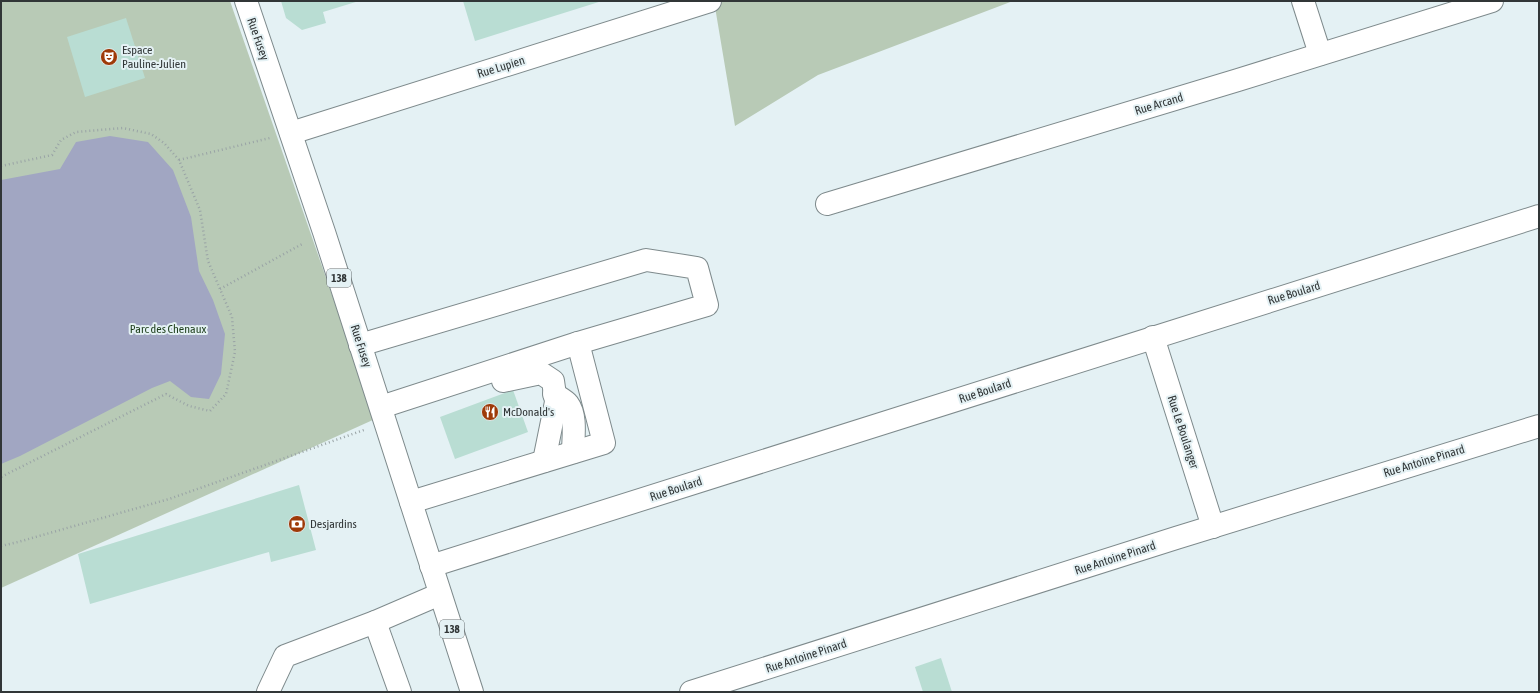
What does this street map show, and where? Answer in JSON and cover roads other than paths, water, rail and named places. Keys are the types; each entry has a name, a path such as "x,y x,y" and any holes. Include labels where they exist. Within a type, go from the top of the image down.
{"street":[{"name":"Rue Fusey","path":"246,1 292,133 472,692"},
{"name":"Rue Lupien","path":"292,133 710,1"},
{"path":"1303,1 1320,54"},
{"name":"Rue Arcand","path":"827,204 1492,1"},
{"name":"Rue Boulard","path":"431,566 1539,216"},
{"path":"360,344 646,260 697,268 707,305 578,343 440,388 383,415"},
{"name":"Rue Le Boulanger","path":"1153,337 1213,527"},
{"path":"411,502 604,443 578,343"},
{"path":"440,388 456,395 522,376 541,373 553,381 556,402 552,430 544,461"},
{"path":"554,394 568,404 571,412 573,420 573,452"},
{"name":"Rue Antoine Pinard","path":"699,691 1213,527 1539,426"},
{"path":"268,692 285,656 375,622 440,594"},
{"path":"375,622 400,692"}],"water":[{"path":"110,136 148,142 173,170 191,217 199,271 213,300 225,334 221,374 209,399 191,397 170,381 152,388 20,456 1,464 1,180 60,169 76,142"}],"place":[{"name":"Espace Pauline-Julien","path":"109,57"},
{"name":"McDonald's","path":"490,412"},
{"name":"Desjardins","path":"297,524"}],"park label":[{"name":"Parc des Chenaux","path":"168,329"}]}
